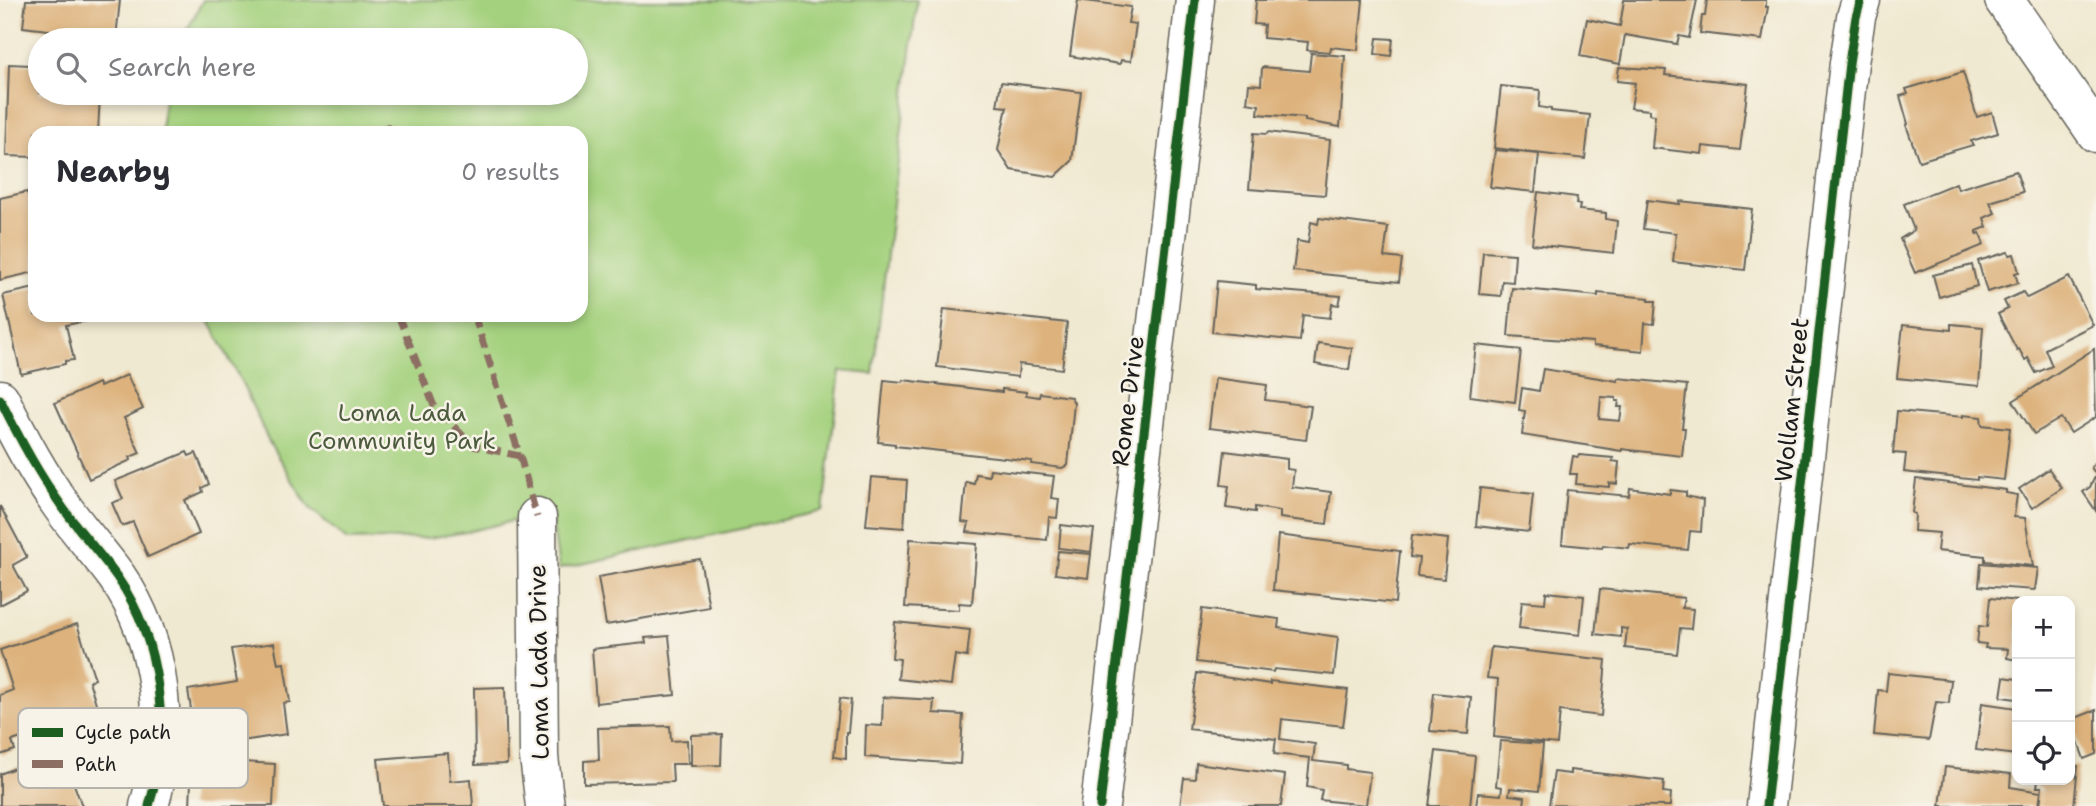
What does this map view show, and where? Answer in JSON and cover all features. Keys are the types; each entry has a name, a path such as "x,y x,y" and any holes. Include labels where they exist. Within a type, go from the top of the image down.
{"street":[{"name":"Rome Drive","path":"1100,806 1195,0"},
{"name":"Wollam Street","path":"1766,806 1849,63 1861,0"},
{"path":"2004,0 2096,133"},
{"path":"0,400 24,449 61,505 118,579 140,621 156,671 160,708"},
{"name":"Loma Lada Drive","path":"537,517 539,757 544,806"},
{"path":"149,806 154,788"}],"green space":[{"name":"Loma Lada Community Park","path":"203,0 917,0 873,374 840,371 823,511 559,569 551,512 429,538 347,540 309,507 270,444 210,322 588,322 588,126 162,126 164,105 588,105 588,28 188,28"}],"building":[{"path":"26,0 120,0 117,28 23,27"},
{"path":"1078,0 1131,7 1128,23 1136,24 1131,61 1121,60 1120,64 1070,56"},
{"path":"1256,0 1363,0 1358,50 1331,47 1330,52 1307,50 1308,42 1263,38 1264,25 1254,24"},
{"path":"1624,0 1697,0 1689,38 1679,36 1677,44 1625,35 1620,64 1580,56 1587,19 1620,26"},
{"path":"1707,0 1766,0 1768,7 1762,40 1700,33"},
{"path":"1377,38 1393,39 1391,56 1375,54"},
{"path":"1311,53 1345,56 1340,127 1305,121 1305,118 1258,114 1259,105 1247,103 1249,84 1261,85 1262,67 1309,71"},
{"path":"9,64 28,65 28,105 99,105 98,126 28,126 28,157 6,156"},
{"path":"1619,67 1666,70 1665,75 1748,84 1740,150 1703,146 1702,154 1652,148 1655,115 1649,114 1649,110 1631,108 1635,83 1617,81"},
{"path":"1963,72 1977,117 1992,112 1998,133 1971,141 1973,145 1919,161 1906,125 1908,124 1900,96 1908,94 1906,89"},
{"path":"1001,82 1081,92 1072,161 1055,177 1011,170 998,150 1007,107 997,106"},
{"path":"1501,86 1540,90 1539,107 1551,111 1590,115 1585,159 1494,148"},
{"path":"1268,132 1330,140 1325,195 1249,189 1254,133"},
{"path":"1495,150 1539,154 1535,192 1490,187"},
{"path":"2016,171 2023,192 1990,202 1995,213 1984,218 1987,227 1977,231 1984,245 1915,273 1900,239 1914,230 1904,204 1956,183 1958,189"},
{"path":"27,192 28,195 28,274 0,280 0,198"},
{"path":"1538,192 1577,197 1579,210 1606,213 1606,219 1617,221 1614,253 1532,244"},
{"path":"1647,200 1752,209 1745,270 1673,262 1676,233 1643,229"},
{"path":"1319,218 1388,227 1384,257 1402,259 1399,282 1293,271 1297,241 1308,243 1311,222 1318,224"},
{"path":"1483,252 1515,254 1513,282 1502,281 1501,296 1479,294"},
{"path":"2008,252 2010,255 2014,254 2019,272 2015,273 2018,283 1987,292 1978,261"},
{"path":"1972,265 1977,286 1939,297 1933,275"},
{"path":"2069,277 2093,325 2045,349 2052,366 2036,373 2028,358 2025,360 2019,349 2017,350 1998,314 2008,309 2004,301 2023,292 2027,298"},
{"path":"1217,281 1256,285 1256,289 1341,296 1339,305 1332,304 1330,318 1303,315 1300,341 1212,332"},
{"path":"1512,288 1649,298 1649,301 1656,301 1654,324 1645,323 1643,351 1593,346 1593,342 1508,336"},
{"path":"28,290 28,322 82,322 66,325 74,360 21,374 3,295"},
{"path":"944,309 1067,323 1062,369 1019,364 1018,377 937,367"},
{"path":"1951,324 1983,327 1979,386 1897,378 1903,325 1951,330"},
{"path":"1318,343 1352,348 1349,370 1315,364"},
{"path":"1476,345 1521,350 1515,402 1470,396"},
{"path":"2094,349 2096,417 2071,433 2061,418 2034,434 2013,401"},
{"path":"1543,369 1618,381 1618,378 1687,385 1682,456 1622,451 1522,435 1525,411 1519,410 1522,388 1539,391","holes":["1601,397 1616,398 1616,401 1619,401 1618,407 1622,407 1620,421 1599,419"]},
{"path":"127,375 143,409 124,418 140,453 130,457 131,460 89,479 55,403 98,383 100,387"},
{"path":"1215,378 1267,385 1265,400 1311,406 1306,440 1209,428"},
{"path":"884,380 1002,392 1002,389 1026,392 1026,395 1039,397 1040,393 1071,397 1074,403 1068,465 1062,468 1031,464 1032,461 878,442"},
{"path":"1897,411 1981,417 1982,425 2010,428 2004,480 1977,477 1977,480 1904,472 1906,454 1893,453"},
{"path":"1225,451 1287,459 1287,469 1294,470 1292,487 1331,492 1327,524 1280,518 1280,511 1255,507 1255,512 1226,508 1229,486 1221,485"},
{"path":"187,452 189,456 196,453 209,484 202,488 203,492 185,500 199,534 148,557 133,522 122,526 112,503 123,499 115,481"},
{"path":"1573,456 1613,458 1612,461 1619,462 1617,484 1609,483 1609,487 1576,484 1577,474 1570,474"},
{"path":"990,469 1054,476 1051,498 1059,499 1057,518 1049,517 1047,540 967,532 969,523 962,522 966,482 974,484 976,474 989,476"},
{"path":"2049,469 2062,488 2032,508 2019,489"},
{"path":"2096,475 2096,511 2083,492 2090,487"},
{"path":"871,477 907,480 904,528 866,525"},
{"path":"1916,479 2006,490 2006,493 2017,495 2014,517 2025,518 2033,566 1985,561 1985,556 1937,551 1939,533 1914,531 1915,514 1912,513"},
{"path":"1480,488 1533,494 1529,532 1476,526"},
{"path":"1630,488 1670,494 1670,490 1686,492 1686,496 1703,500 1701,532 1690,531 1688,550 1630,544 1629,548 1603,545 1602,548 1562,544 1567,490 1629,496"},
{"path":"0,506 27,557 13,565 27,591 0,605"},
{"path":"1061,525 1094,529 1091,552 1059,548"},
{"path":"1278,535 1400,551 1395,603 1273,590"},
{"path":"1412,535 1448,539 1444,579 1417,576 1419,558 1410,557"},
{"path":"910,539 977,544 972,604 959,603 959,610 905,607"},
{"path":"1058,551 1091,554 1088,578 1055,574"},
{"path":"700,559 709,607 606,625 598,577"},
{"path":"1981,563 2038,568 2035,590 1979,586"},
{"path":"1600,589 1684,598 1682,608 1693,609 1691,629 1680,628 1677,654 1625,648 1627,629 1621,628 1621,637 1595,634"},
{"path":"1546,592 1584,596 1580,635 1519,628 1522,601 1545,603"},
{"path":"1990,598 2012,600 2012,659 2007,658 2008,649 1985,648 1986,644 1977,643 1979,626 1987,627"},
{"path":"1202,609 1279,619 1278,628 1338,637 1334,675 1274,669 1273,672 1196,662"},
{"path":"895,622 970,630 967,657 955,655 951,685 898,679 900,659 892,658"},
{"path":"77,624 95,679 89,681 97,708 18,708 18,739 12,741 15,750 0,755 0,695 13,690 0,650"},
{"path":"669,636 675,695 596,703 592,649 646,643 645,638"},
{"path":"274,643 278,664 284,663 290,702 283,703 287,734 248,740 248,708 191,708 188,690 237,682 231,649"},
{"path":"1491,647 1606,660 1601,716 1560,711 1557,744 1494,737 1498,679 1487,678"},
{"path":"1197,673 1270,684 1270,681 1348,690 1343,726 1282,719 1280,739 1315,744 1313,761 1346,765 1346,769 1370,772 1366,805 1320,800 1322,790 1307,787 1310,758 1274,754 1276,739 1189,729"},
{"path":"1888,673 1951,680 1949,703 1936,702 1929,740 1874,735 1878,690 1886,691"},
{"path":"2004,677 2012,678 2012,698 2001,697"},
{"path":"505,687 507,764 475,765 474,688"},
{"path":"1434,693 1471,697 1468,734 1430,731"},
{"path":"883,697 934,700 933,713 963,715 960,764 865,757 866,725 882,726"},
{"path":"840,698 851,700 846,732 846,759 834,757"},
{"path":"1982,703 2012,707 2012,754 1976,750"},
{"path":"2096,710 2096,754 2084,759 2075,734 2075,718"},
{"path":"670,726 671,741 687,740 688,764 672,764 673,782 584,784 584,761 599,760 598,728"},
{"path":"722,734 721,765 691,766 691,735"},
{"path":"1500,741 1543,744 1539,791 1510,788 1509,795 1525,797 1524,806 1476,806 1478,793 1501,795 1502,787 1496,786"},
{"path":"1436,751 1475,756 1470,806 1429,806"},
{"path":"448,753 450,781 471,779 473,806 383,806 378,759"},
{"path":"248,762 275,764 273,806 190,806 191,788 248,788"},
{"path":"1196,763 1285,775 1281,806 1180,806 1184,778 1195,779"},
{"path":"2075,766 2078,766 2074,806 2040,806 2042,787 2037,787 2075,785"},
{"path":"18,767 18,788 75,788 82,806 0,806 0,774"},
{"path":"1945,767 2011,774 2010,787 2041,792 2039,806 1940,806"},
{"path":"1570,770 1664,781 1663,792 1671,793 1670,806 1549,805 1554,772 1570,774"}],"marked path":[{"path":"401,322 434,406 473,446 520,456"},
{"path":"476,322 537,517"}],"cycle path":[{"path":"1100,806 1195,0"},
{"path":"1766,806 1849,63 1861,0"},
{"path":"0,399 44,480 117,577 132,602 153,658 159,708"},
{"path":"149,806 153,788"}]}
